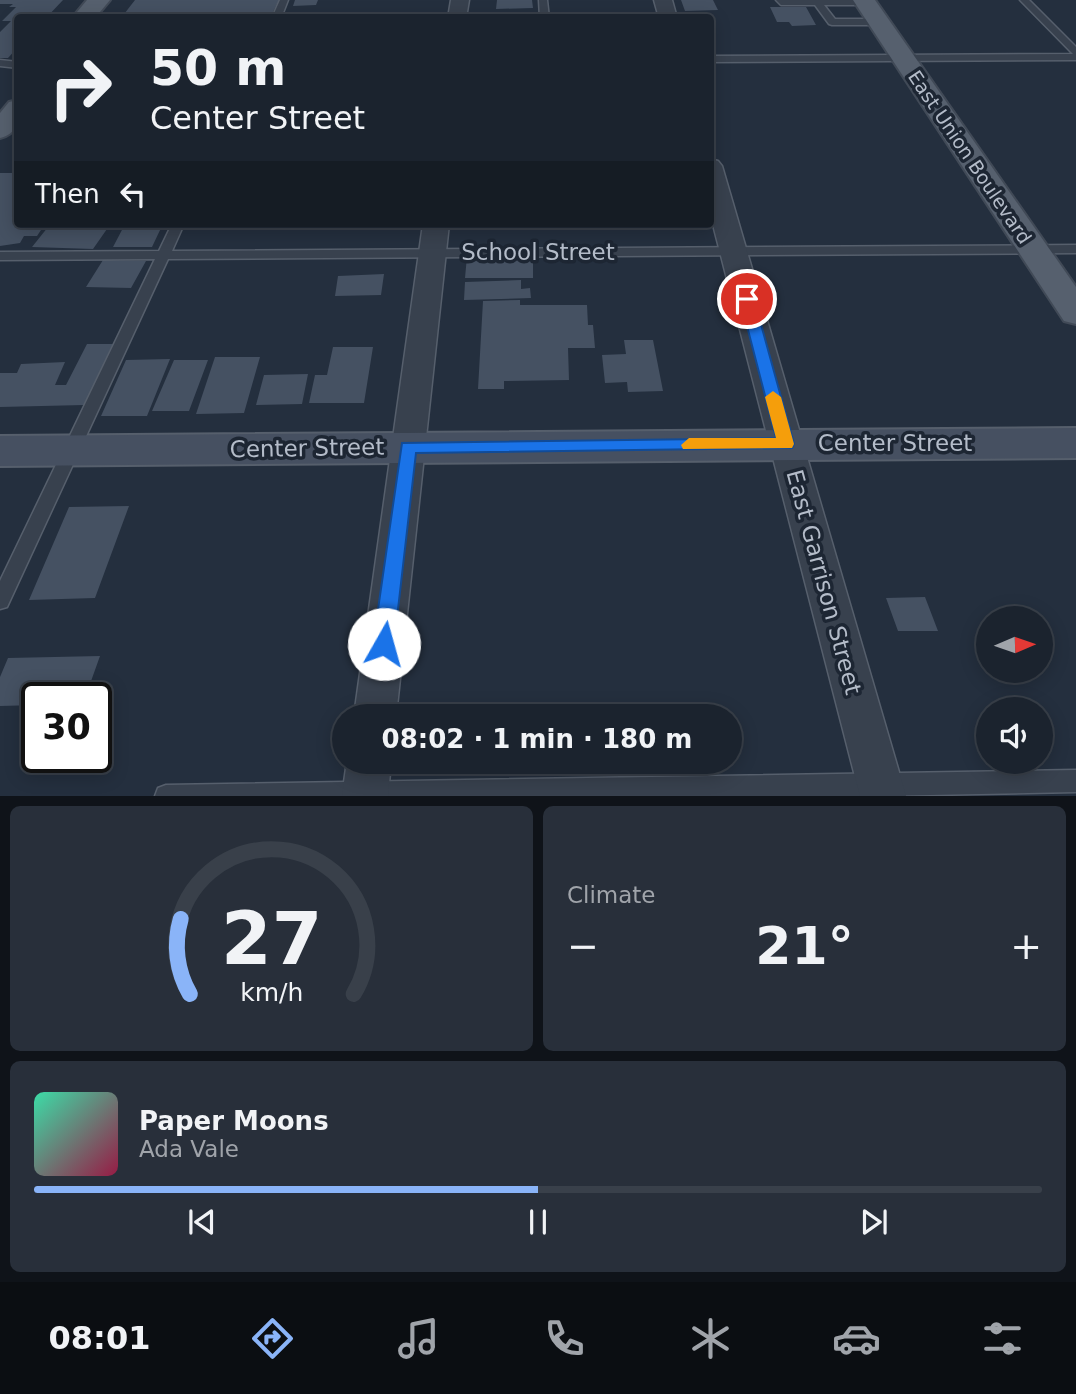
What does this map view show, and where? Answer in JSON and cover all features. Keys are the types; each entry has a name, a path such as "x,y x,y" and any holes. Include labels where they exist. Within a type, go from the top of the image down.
{"main road":[{"path":"87,14 99,0"},
{"name":"East Union Boulevard","path":"869,8 1076,313"},
{"path":"0,99 14,83"},
{"path":"0,130 14,113"},
{"name":"Center Street","path":"0,451 1076,443"}],"street":[{"name":"East Garrison Street","path":"714,179 881,790"},
{"path":"376,704 435,238"}],"lane":[{"path":"780,0 869,8"},
{"path":"1024,0 1076,55"},
{"path":"818,2 832,22 869,8"},
{"path":"714,59 1076,55"},
{"path":"0,601 176,228"},
{"name":"School Street","path":"0,256 164,255 435,238 735,250 1076,248"},
{"path":"166,796 366,783 881,790 1076,781"}],"building":[{"path":"0,0 63,0 50,14 14,14 14,51 8,58 0,58 0,32 11,21 2,21 16,7 9,7 13,4 0,4"},
{"path":"135,0 279,0 272,14 124,14"},
{"path":"295,0 318,0 316,5 293,6"},
{"path":"497,0 532,0 533,8 496,9"},
{"path":"681,0 713,0 718,10 685,11"},
{"path":"770,7 806,7 816,25 792,26 789,22 777,22"},
{"path":"0,173 14,173 14,228 42,228 37,236 24,236 20,243 0,246"},
{"path":"47,228 107,229 93,249 32,247"},
{"path":"123,228 161,228 152,247 113,247"},
{"path":"467,256 533,256 533,278 465,278"},
{"path":"103,260 146,261 131,288 86,287"},
{"path":"384,274 381,295 335,296 338,276"},
{"path":"521,280 521,289 530,288 531,298 464,300 465,282"},
{"path":"520,300 520,305 587,305 588,325 593,325 595,348 568,348 569,380 504,381 504,389 478,389 483,301"},
{"path":"624,340 653,340 663,391 628,392 627,382 605,383 602,355 626,354"},
{"path":"87,344 113,344 84,405 0,407 0,373 17,373 21,364 65,362 55,385 66,385"},
{"path":"333,347 373,347 364,403 309,403 315,375 327,375"},
{"path":"215,357 260,357 244,413 196,414"},
{"path":"170,359 147,416 101,416 126,360"},
{"path":"174,360 208,360 189,411 152,411"},
{"path":"308,374 302,404 256,405 264,375"},
{"path":"129,506 95,598 29,600 69,507"},
{"path":"925,597 938,631 898,631 886,598"},
{"path":"100,656 91,682 21,682 21,705 0,706 0,677 8,658"}],"slow traffic":[{"path":"689,445 786,444 773,397"}],"route":[{"path":"384,644 408,447 786,444 747,299"}]}
